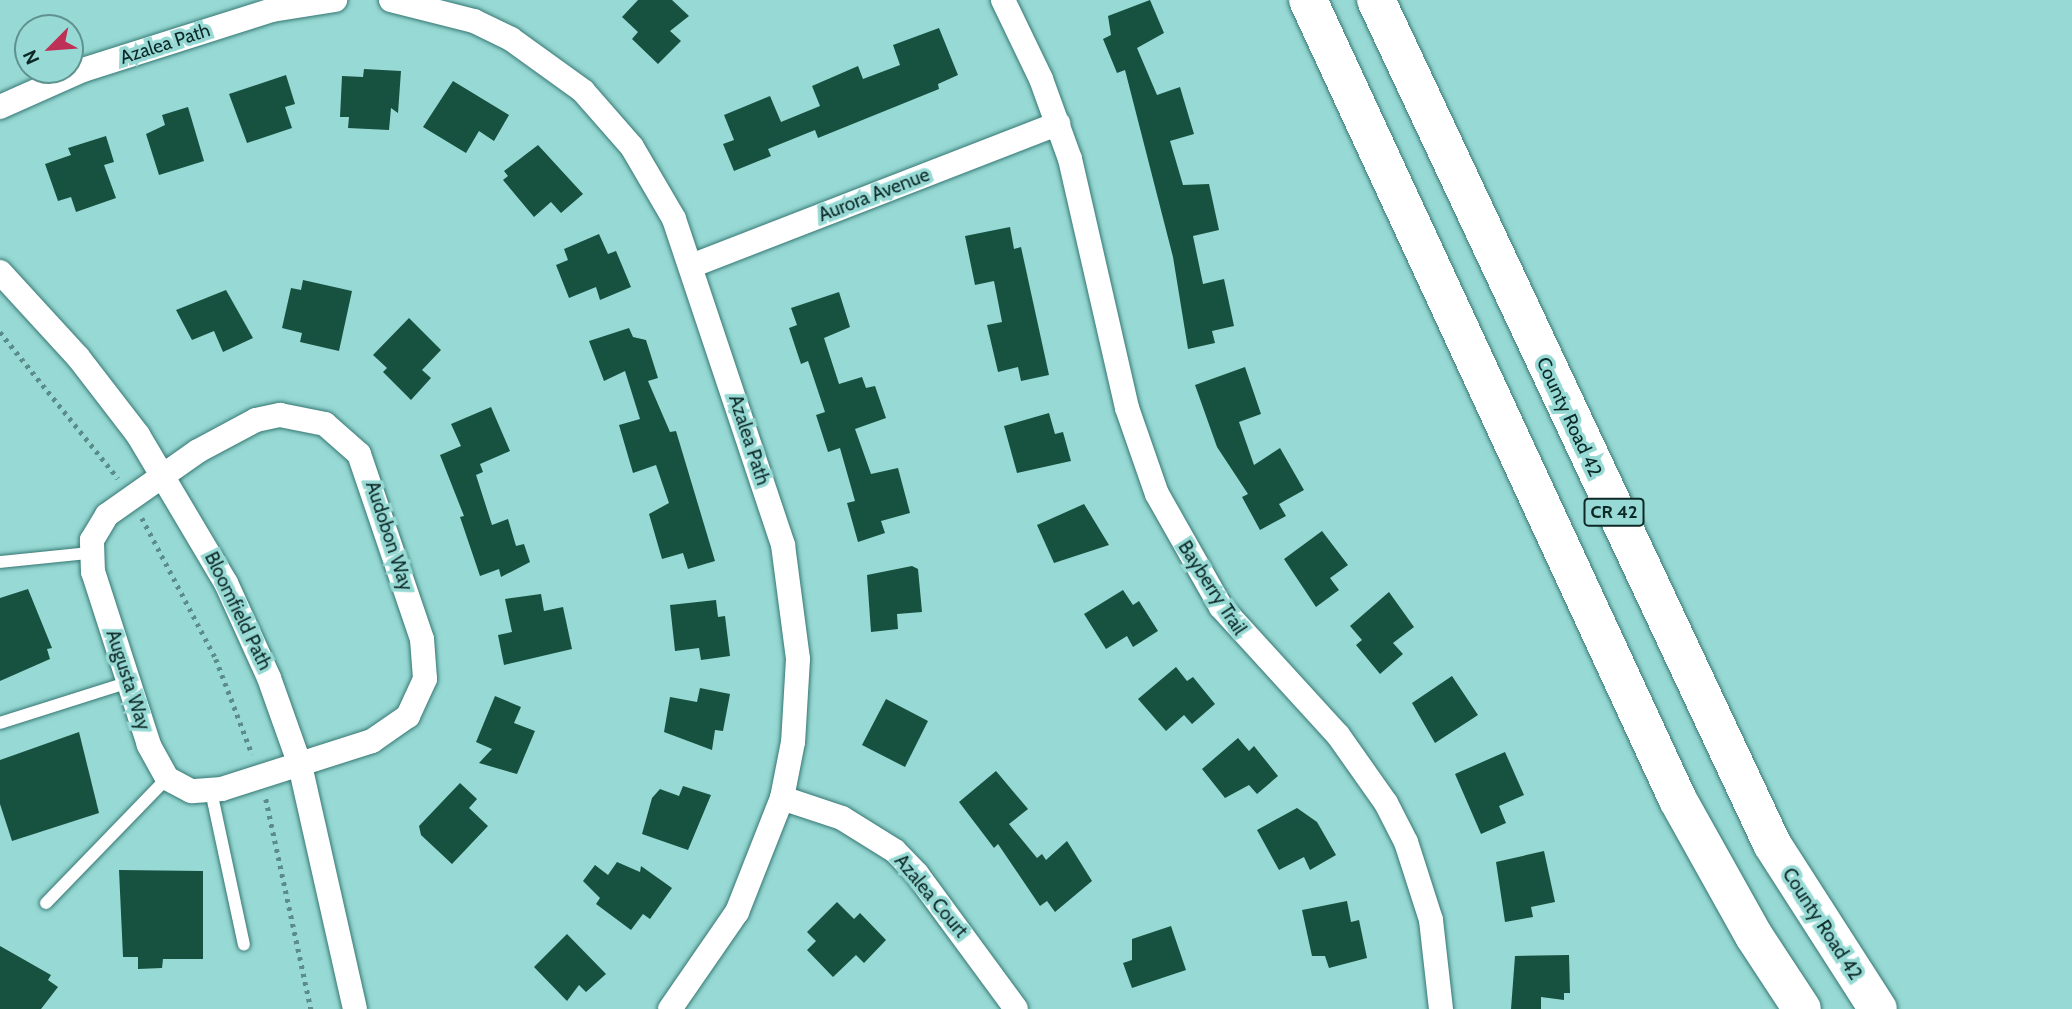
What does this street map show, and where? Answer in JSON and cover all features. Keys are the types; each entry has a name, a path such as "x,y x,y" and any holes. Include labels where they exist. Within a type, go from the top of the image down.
{"highway":[{"path":"1308,0 1678,800 1754,936 1802,1009"},
{"name":"County Road 42","path":"1376,0 1772,844 1878,1009"}],"street":[{"name":"Azalea Path","path":"0,107 95,66 272,10 335,0"},
{"name":"Azalea Path","path":"391,0 474,21 534,54 583,92 608,117 654,181 691,266 791,582 797,699 782,798 737,912 670,1009"},
{"name":"Bayberry Trail","path":"1003,0 1058,124 1127,408 1157,494 1221,607 1338,735 1386,803 1406,842 1428,909 1441,1009"},
{"name":"Aurora Avenue","path":"691,266 1058,124"},
{"name":"Bloomfield Path","path":"0,272 79,357 165,475 251,635 300,765 355,1009"},
{"name":"Audobon Way","path":"165,475 233,430 280,415 325,424 359,454 369,474 422,639 425,679 408,716 392,730 300,765"},
{"path":"89,554 96,527 130,497 165,475"},
{"name":"Augusta Way","path":"89,554 149,745 167,778"},
{"path":"167,778 191,792 211,791 300,765"},
{"name":"Azalea Court","path":"782,798 842,818 895,851 917,874 1016,1009"}],"lane":[{"path":"0,562 89,554"},
{"path":"0,723 129,682"},
{"path":"46,903 167,778"},
{"path":"211,791 244,945"}],"path":[{"path":"0,332 78,423 130,497 210,647 260,776 311,1009"}],"building":[{"path":"638,0 672,0 689,16 670,31 681,41 658,64 632,39 638,32 622,17"},
{"path":"1150,0 1164,33 1137,48 1157,95 1180,87 1194,134 1170,141 1183,185 1209,184 1219,230 1193,236 1203,284 1224,279 1234,326 1212,331 1215,343 1188,349 1173,257 1125,70 1117,73 1103,39 1111,35 1108,16"},
{"path":"939,28 958,75 938,84 939,89 818,138 815,130 768,149 771,156 734,171 723,144 734,140 724,115 770,96 781,122 820,106 812,86 858,66 863,79 900,65 893,45"},
{"path":"364,69 401,71 398,113 391,108 389,130 348,128 349,117 340,117 342,76 363,77"},
{"path":"286,75 295,104 285,107 292,128 247,143 229,94"},
{"path":"453,81 509,115 494,141 479,131 466,153 423,127"},
{"path":"188,107 204,161 159,175 146,134 165,125 162,115"},
{"path":"106,136 114,162 104,165 116,198 76,212 71,197 58,201 45,164 71,155 68,148"},
{"path":"538,145 583,194 561,213 551,202 534,217 503,180 508,176 504,171"},
{"path":"1010,227 1014,249 1021,247 1049,375 1021,381 1018,367 998,372 987,325 1002,322 994,281 975,285 965,236"},
{"path":"599,234 608,254 616,251 631,287 600,300 596,287 569,298 556,265 568,260 564,249"},
{"path":"303,280 352,291 339,351 300,342 302,333 282,328 291,288 301,290"},
{"path":"226,290 253,338 223,352 214,331 192,340 176,310"},
{"path":"839,292 850,327 824,338 839,384 862,377 866,388 875,386 886,418 855,429 871,474 898,468 910,513 881,521 885,533 858,542 847,503 855,501 840,448 828,452 816,415 825,412 808,361 801,364 789,328 797,325 791,308"},
{"path":"409,318 441,350 422,370 431,378 411,400 383,372 387,368 373,355"},
{"path":"629,328 633,337 646,340 658,378 648,381 670,432 676,431 715,561 688,569 683,553 662,559 649,514 669,503 656,465 633,473 619,425 640,419 625,371 604,381 589,341"},
{"path":"1245,367 1261,414 1239,422 1254,465 1280,448 1304,490 1279,504 1286,516 1260,530 1242,497 1248,494 1217,447 1195,385"},
{"path":"491,407 510,451 480,464 483,472 476,475 492,525 508,519 516,546 524,544 530,562 501,577 499,569 480,576 460,517 464,516 440,455 461,446 451,424"},
{"path":"1049,413 1055,434 1063,432 1071,461 1017,473 1004,426"},
{"path":"1084,504 1109,545 1054,563 1037,525"},
{"path":"1322,531 1348,565 1330,578 1339,590 1316,607 1284,559"},
{"path":"912,566 918,569 922,612 897,614 898,629 871,632 867,575"},
{"path":"28,589 52,648 47,649 50,659 0,681 0,598"},
{"path":"1123,590 1133,605 1139,601 1158,631 1133,647 1127,636 1106,649 1084,614"},
{"path":"1389,592 1414,627 1393,643 1403,654 1380,674 1356,645 1362,640 1350,626"},
{"path":"541,594 544,611 563,607 572,649 504,665 498,635 512,632 505,599"},
{"path":"716,600 718,617 725,616 730,656 701,660 699,648 675,651 670,605"},
{"path":"1176,667 1187,681 1193,677 1215,704 1192,724 1184,715 1166,731 1138,699"},
{"path":"1452,676 1478,715 1435,743 1412,703"},
{"path":"700,688 730,694 723,731 715,730 712,750 664,732 670,697 697,702"},
{"path":"495,696 521,707 514,723 535,731 517,774 479,763 492,749 476,742"},
{"path":"886,699 928,721 905,767 862,745"},
{"path":"79,732 99,813 12,841 0,804 0,760"},
{"path":"1238,738 1249,751 1254,746 1278,776 1257,794 1249,785 1225,798 1202,769"},
{"path":"1505,752 1524,795 1499,806 1506,823 1481,834 1455,774"},
{"path":"996,771 1028,809 1009,824 1037,858 1042,854 1046,860 1067,841 1092,881 1055,912 1047,901 1040,906 998,844 994,848 959,802"},
{"path":"460,783 477,799 469,808 488,826 452,864 421,835 419,826"},
{"path":"683,786 711,795 688,850 642,834 652,798 660,789 679,796"},
{"path":"1297,808 1317,822 1336,855 1310,870 1304,857 1279,870 1257,830"},
{"path":"1544,851 1555,902 1531,907 1533,917 1505,922 1496,862"},
{"path":"617,862 640,872 641,866 672,888 650,919 643,914 631,930 596,904 600,898 583,881 595,865 608,875"},
{"path":"119,870 203,871 203,959 163,959 162,968 138,969 138,957 123,957"},
{"path":"1347,901 1351,922 1359,920 1367,958 1329,968 1325,956 1312,956 1302,910"},
{"path":"837,902 854,919 860,913 886,940 864,963 856,955 833,977 807,950 816,941 807,932"},
{"path":"1171,926 1186,970 1132,988 1123,963 1132,960 1132,939"},
{"path":"567,934 606,974 586,992 579,985 567,1001 534,967"},
{"path":"0,946 51,975 48,980 58,987 41,1009 0,1009"},
{"path":"1569,955 1570,993 1564,993 1564,1000 1541,997 1541,1009 1511,1009 1515,956"}]}
